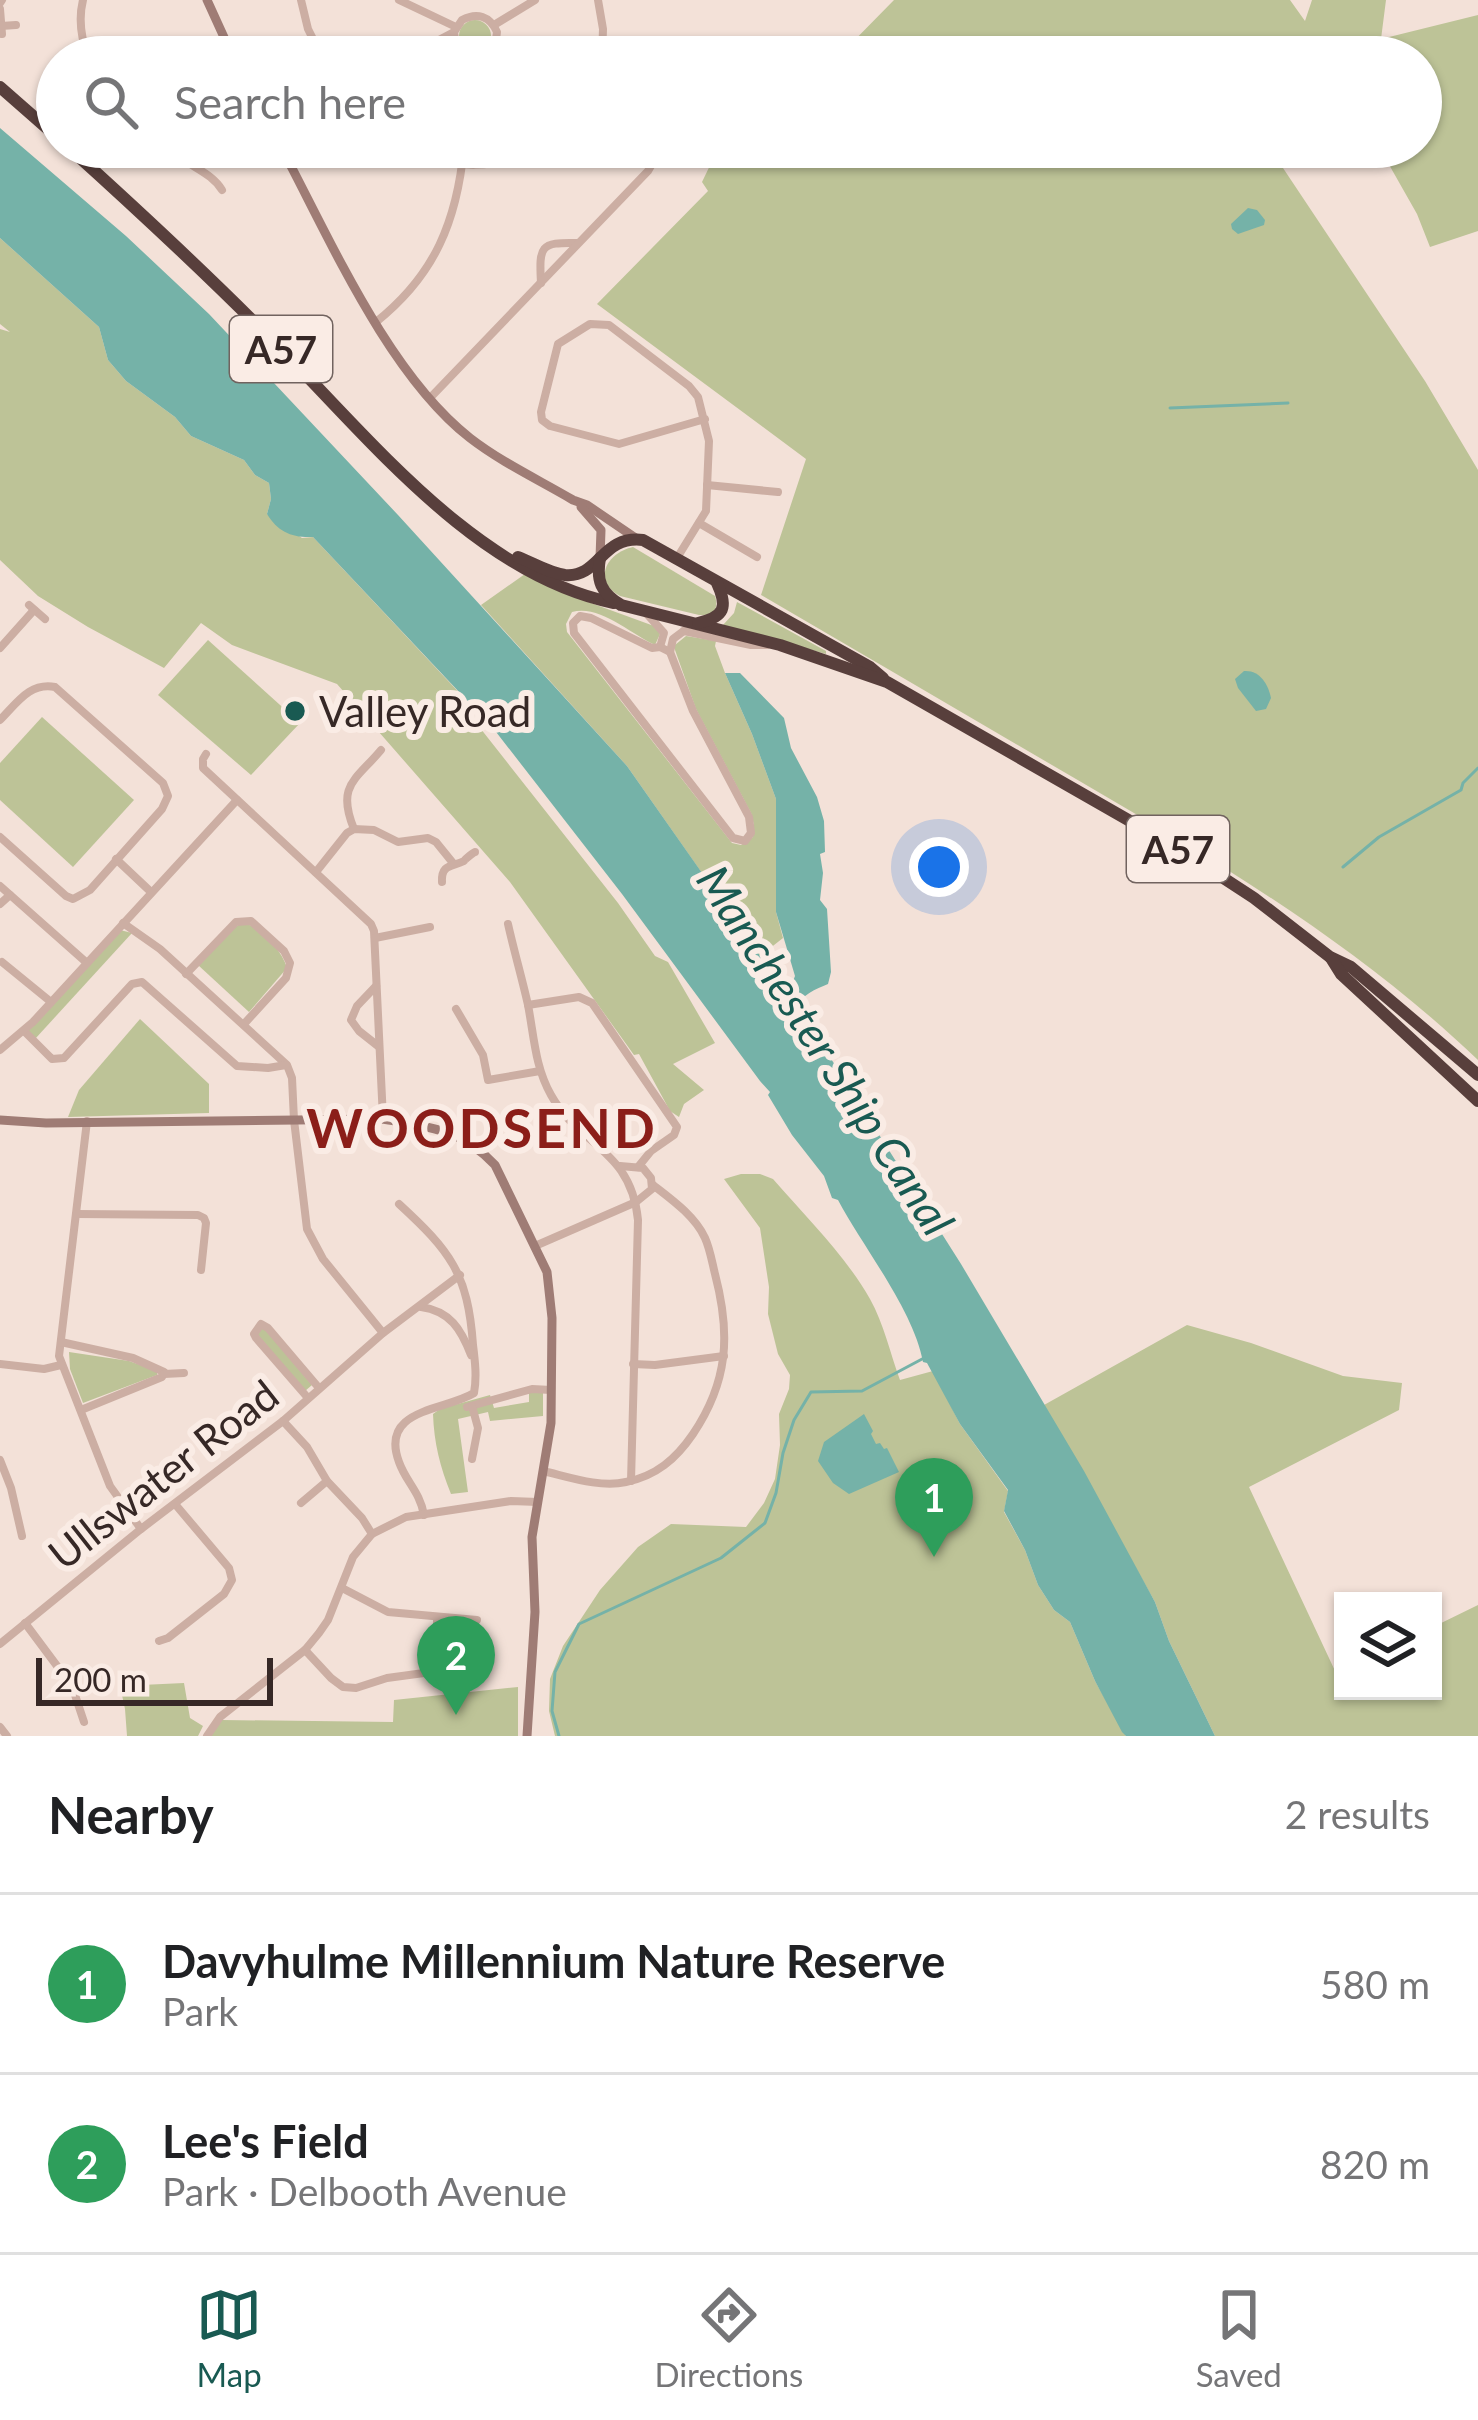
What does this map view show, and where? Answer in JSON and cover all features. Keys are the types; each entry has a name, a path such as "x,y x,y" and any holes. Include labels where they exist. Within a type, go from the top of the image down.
{"highway":[{"path":"0,87 36,119"},
{"name":"A57","path":"91,168 272,340 416,487 525,569 561,587 780,645 886,682 1179,849 1254,898 1330,957 1351,967 1478,1075"},
{"name":"A57","path":"495,548 566,575 584,572 614,545 637,538 870,667 886,682"},
{"path":"600,558 602,590 621,604"},
{"path":"697,623 712,620 722,611 716,582"},
{"name":"A57","path":"1330,957 1341,974 1478,1101"}],"street":[{"path":"82,36 83,0"},
{"path":"207,0 223,36"},
{"path":"301,0 312,36"},
{"path":"400,0 455,29"},
{"path":"478,15 479,0"},
{"path":"494,25 535,0"},
{"path":"598,0 602,36"},
{"path":"1,4 2,30 16,25"},
{"path":"443,36 462,20 478,15 494,25 496,36"},
{"path":"455,29 455,36"},
{"path":"198,168 221,183"},
{"path":"296,168 376,322 430,398 472,440 637,538"},
{"path":"376,322 430,265 455,210 462,168"},
{"path":"430,398 650,168"},
{"path":"541,283 540,253 545,245 579,243"},
{"path":"677,559 706,511 709,441 705,419 698,397 609,326 590,324 558,344 541,412 550,426 619,444 705,419"},
{"path":"707,485 778,492"},
{"path":"573,500 601,530 600,558"},
{"path":"699,523 758,557"},
{"path":"0,648 32,608 45,619"},
{"path":"641,610 664,632 665,649 693,712 749,817 751,833 745,841 733,838 574,633 573,623 580,616 591,618 644,645 665,649"},
{"path":"665,649 697,623"},
{"path":"684,631 751,645 780,645"},
{"path":"0,720 31,689 56,687 167,789 167,802 90,890 73,899 0,837"},
{"path":"354,829 346,796 356,775 377,762 381,750"},
{"path":"206,754 203,768 371,924 383,1119"},
{"path":"0,1050 51,1003 237,800"},
{"path":"316,872 354,829 374,830 398,842 428,838 453,862"},
{"path":"442,882 443,871 475,852"},
{"path":"116,859 151,892"},
{"path":"0,886 87,962"},
{"path":"0,904 10,895"},
{"path":"186,974 236,922 256,925 284,951 290,969 244,1024"},
{"path":"123,923 160,949 287,1065 308,1229 322,1259 383,1333"},
{"path":"508,924 540,1071 559,1107 619,1166 636,1202 631,1481"},
{"path":"375,938 430,927"},
{"path":"2,962 51,1003"},
{"path":"23,1031 52,1059 64,1058 132,984 142,982 237,1066 287,1065"},
{"path":"377,985 351,1020 379,1047"},
{"path":"528,1005 579,997 592,1003 664,1108 677,1131 638,1166"},
{"path":"456,1009 483,1055 488,1081 540,1071"},
{"path":"0,1120 383,1119 433,1126 469,1142 495,1165 547,1272 550,1288 551,1423 532,1537 535,1612 528,1733"},
{"path":"87,1121 59,1356 110,1486 141,1529"},
{"path":"543,1472 598,1482 631,1481 654,1473 686,1445 716,1393 724,1356 723,1306 704,1235 653,1185 647,1173 638,1166 619,1166"},
{"path":"535,1246 636,1202 653,1185"},
{"path":"399,1204 444,1249 460,1275 475,1364 473,1393 417,1414 398,1431 400,1466 424,1515"},
{"path":"77,1214 198,1215 206,1223 202,1270"},
{"name":"Ullswater Road","path":"0,1644 460,1275"},
{"path":"420,1306 451,1319 475,1364"},
{"name":"Ullswater Road","path":"308,1398 256,1338 261,1324 319,1388"},
{"path":"61,1342 133,1358 164,1373"},
{"path":"633,1364 724,1356"},
{"path":"0,1366 44,1369 62,1365"},
{"path":"164,1373 184,1373"},
{"path":"80,1411 164,1373"},
{"path":"472,1460 477,1421 470,1406 532,1389 551,1390"},
{"path":"283,1420 308,1447 326,1481 372,1534"},
{"path":"0,1460 22,1536"},
{"path":"301,1503 326,1481"},
{"path":"207,1736 220,1717 304,1650 328,1620 359,1549 372,1534 396,1520 511,1501 538,1502"},
{"path":"159,1641 224,1594 232,1580 229,1568 175,1504"},
{"path":"342,1588 380,1610 477,1620"},
{"path":"304,1650 344,1688 424,1673 436,1661 437,1618"},
{"path":"25,1623 72,1686 84,1722"},
{"path":"0,1727 7,1736"}],"green space":[{"path":"894,0 1290,0 1305,21 1312,0 1386,0 1381,36 859,36"},
{"path":"1478,15 1478,231 1430,247 1391,168 1442,168 1442,36 1393,36"},
{"path":"469,21 481,21 491,36 459,36"},
{"path":"709,168 1283,168 1425,381 1478,470 1478,1060 1385,980 1285,907 761,595 806,459 597,304 708,191 702,182"},
{"path":"0,238 99,327 108,360 126,381 175,417 191,436 244,460 269,483 267,514 302,538 313,537 467,701 462,705 655,956 668,962 715,1043 673,1064 704,1090 684,1104 679,1117 670,1111 639,1054 634,1055 510,882 337,684 232,645 201,623 164,668 38,596 0,560 0,329 10,332 0,324"},
{"path":"633,547 715,596 714,611 699,615 611,590 606,568 616,555"},
{"path":"525,574 654,626 660,634 655,645 593,612 572,612 566,624 567,632 732,843 741,845 753,837 751,813 696,709 675,650 686,636 716,641 776,799 776,912 783,938 760,956 627,766 481,605"},
{"path":"737,602 826,651 826,654 723,625"},
{"path":"208,640 300,723 251,775 158,695"},
{"path":"42,717 134,800 73,867 0,800 0,763"},
{"path":"241,922 269,939 287,968 249,1012 198,965"},
{"path":"120,930 132,933 35,1039 27,1030"},
{"path":"140,1019 209,1084 209,1113 68,1117 79,1090"},
{"path":"741,1174 773,1179 849,1267 875,1309 900,1380 933,1371 960,1424 1008,1491 1004,1512 1038,1585 1054,1610 1070,1622 1126,1736 555,1736 549,1711 550,1679 563,1646 600,1590 638,1547 671,1524 746,1527 775,1479 779,1414 790,1375 778,1354 768,1314 760,1228 724,1179"},
{"path":"1187,1325 1343,1376 1402,1383 1399,1410 1249,1487 1334,1669 1334,1700 1442,1700 1442,1623 1478,1605 1478,1736 1215,1736 1155,1602 1044,1405"},
{"path":"265,1329 312,1385 305,1391 257,1334"},
{"path":"69,1352 129,1361 157,1375 83,1403"},
{"path":"543,1388 543,1416 490,1421 488,1412 458,1419 468,1492 451,1494 438,1455 433,1414 490,1395 494,1408 529,1402 529,1389"},
{"path":"184,1683 190,1718 203,1726 198,1736 127,1736 120,1686"},
{"path":"518,1687 518,1736 210,1736 222,1720 393,1722 394,1700"}],"water":[{"path":"0,128 36,159 36,168 47,168 209,314 398,515 627,766 782,987 790,989 795,976 776,912 776,799 725,673 740,673 784,718 791,748 824,821 820,900 827,909 831,972 828,984 805,996 796,1008 961,1264 1084,1471 1155,1602 1215,1736 1126,1736 1122,1732 1070,1622 1054,1610 1038,1585 1004,1511 1008,1490 923,1362 899,1301 838,1200 832,1198 824,1176 792,1135 770,1092 493,728 313,537 292,535 276,525 267,514 269,483 244,460 191,436 175,417 126,381 108,360 99,327 0,238"},
{"path":"1248,208 1257,210 1264,225 1238,234 1231,224"},
{"path":"1244,671 1259,675 1265,683 1271,698 1266,709 1256,711 1238,688 1235,679"},
{"path":"864,1414 876,1444 887,1448 899,1472 849,1494 833,1483 818,1461 824,1442"}],"waterway":[{"path":"1170,408 1288,403"},
{"path":"1343,867 1379,837 1461,790 1478,768"},
{"path":"559,1736 552,1711 555,1672 579,1624 721,1558 765,1523 794,1420 811,1392 862,1391 924,1358"}],"place":[{"name":"Valley Road","path":"295,711"},
{"name":"Davyhulme Millennium Nature Reserve","path":"934,1557"},
{"name":"Lee's Field","path":"456,1715"}],"district":[{"name":"WOODSEND","path":"482,1127"}],"water label":[{"name":"Manchester Ship Canal","path":"826,1050"}]}
